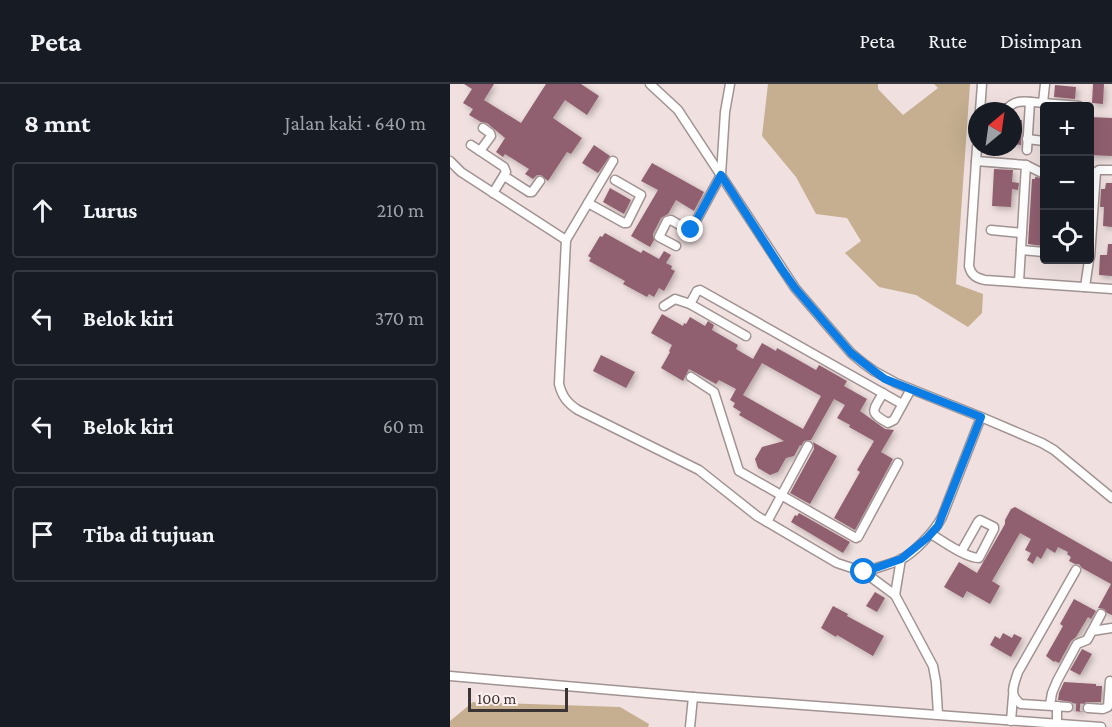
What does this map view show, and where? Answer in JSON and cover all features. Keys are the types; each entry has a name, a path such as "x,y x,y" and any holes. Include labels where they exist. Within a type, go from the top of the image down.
{"lane":[{"path":"650,84 678,110 781,268 851,353 885,379 1042,443 1054,450 1112,498"},
{"path":"676,246 659,237 667,221 671,220 691,230 721,175 725,112 730,84"},
{"path":"981,102 982,84"},
{"path":"1043,102 1045,84"},
{"path":"1022,102 1040,103"},
{"path":"1027,150 1030,102"},
{"path":"480,151 491,136 483,128"},
{"path":"1028,139 1040,140"},
{"path":"471,145 504,167 506,172 493,193"},
{"path":"976,156 970,273 984,280 1112,289"},
{"path":"450,161 461,172 566,240"},
{"path":"613,161 566,240 559,384 564,399 578,410 699,470 751,512 837,562 864,572 895,595 933,666 938,714"},
{"path":"976,161 1026,165 1040,172"},
{"path":"1019,282 1026,165"},
{"path":"1094,175 1098,170 1112,171"},
{"path":"504,176 529,192 532,192 540,181"},
{"path":"588,203 627,223 641,195 615,180"},
{"path":"991,230 1022,233"},
{"path":"1021,250 1040,252"},
{"path":"1085,287 1088,264"},
{"path":"690,304 697,291 700,290 902,404"},
{"path":"664,306 675,299 690,304 746,336"},
{"path":"691,377 714,392 739,471 856,538 898,463"},
{"path":"883,393 874,408 874,413 888,423 892,422 911,388"},
{"path":"864,572 901,559 938,526 981,417"},
{"path":"767,522 808,446"},
{"path":"931,534 961,552 979,558 994,527 980,520 961,552"},
{"path":"895,595 901,559"},
{"path":"1011,721 1013,687 1018,672 1076,570"},
{"path":"1057,725 1052,693 1077,644 1087,640 1101,614"},
{"path":"1092,631 1112,628"},
{"path":"450,676 693,697 1101,727"},
{"path":"1089,708 1108,707 1110,681"},
{"path":"1013,696 1021,704 1068,707"},
{"path":"690,727 693,697"}],"shaded area":[{"path":"768,84 878,84 878,89 903,115 938,88 934,84 970,84 956,284 983,294 982,313 968,327 916,295 879,287 845,253 861,241 847,218 816,214 796,177 762,136"},
{"path":"473,702 620,707 649,724 648,727 450,727 450,721"}],"building":[{"path":"464,84 494,84 484,100 521,123 546,84 581,84 599,96 587,115 565,100 553,118 582,138 571,154 567,152 548,181 541,175 533,179 525,174 529,169 505,154 503,157 496,152 505,138 487,123 469,115 473,109 463,103 472,89"},
{"path":"1093,84 1104,84 1103,104 1092,102"},
{"path":"1055,85 1076,87 1075,99 1054,97"},
{"path":"1094,117 1112,118 1112,156 1094,155"},
{"path":"594,145 610,156 598,173 582,163"},
{"path":"652,163 704,192 694,211 676,200 668,214 661,218 653,234 654,240 650,247 631,236 658,190 641,181"},
{"path":"994,169 1013,170 1012,182 1019,183 1018,190 1012,189 1011,207 992,206"},
{"path":"1035,177 1040,178 1040,246 1028,244 1032,179"},
{"path":"1106,183 1112,183 1112,227 1103,226 1104,207 1100,207 1101,189 1105,189"},
{"path":"610,188 631,200 624,214 603,202"},
{"path":"605,233 641,253 643,250 659,259 664,251 671,255 666,263 675,271 664,291 659,288 654,297 649,294 647,297 623,284 625,281 589,261 591,258 588,256 600,236 602,237"},
{"path":"1108,244 1112,244 1112,276 1099,275 1100,255 1107,255"},
{"path":"662,314 683,326 690,317 705,326 708,321 714,325 712,330 738,345 736,349 753,359 762,343 776,351 777,348 816,370 819,365 847,381 844,386 867,399 860,411 885,429 894,430 881,452 893,459 855,530 834,518 860,472 857,470 874,441 837,418 845,405 834,399 811,440 804,441 794,456 786,458 778,472 770,475 758,468 755,459 762,447 784,441 739,415 741,412 733,407 735,403 730,400 736,389 719,380 716,384 689,369 683,381 661,368 672,345 651,333","holes":["762,363 821,396 803,429 743,395"]},
{"path":"601,355 635,372 626,388 593,371"},
{"path":"813,442 837,456 810,504 790,493 814,449"},
{"path":"1015,507 1112,562 1112,615 1098,608 1111,584 1082,568 1079,564 1069,561 1071,557 1067,554 1068,552 1058,547 1055,553 1047,548 1041,559 1037,556 1033,564 1027,560 1031,553 1025,550 1031,539 1020,533 992,581 1000,586 990,604 967,591 963,598 944,587 959,562 977,573 1011,509"},
{"path":"799,513 850,542 843,553 791,522"},
{"path":"875,592 885,598 877,612 866,606"},
{"path":"1074,599 1096,611 1091,619 1088,617 1059,663 1054,662 1046,656 1063,626 1060,624"},
{"path":"833,606 884,636 873,656 821,628"},
{"path":"1003,633 1012,638 1014,634 1022,638 1011,657 990,645 995,636 1000,639"},
{"path":"1082,649 1092,654 1080,675 1070,670"},
{"path":"1064,682 1102,686 1101,702 1086,702 1082,707 1083,712 1073,711 1072,702 1058,700"}],"tunnel":[{"path":"1068,707 1088,708"}],"route":[{"path":"691,230 721,175 795,288 851,353 885,379 981,417 938,526 901,559 864,572"}]}
